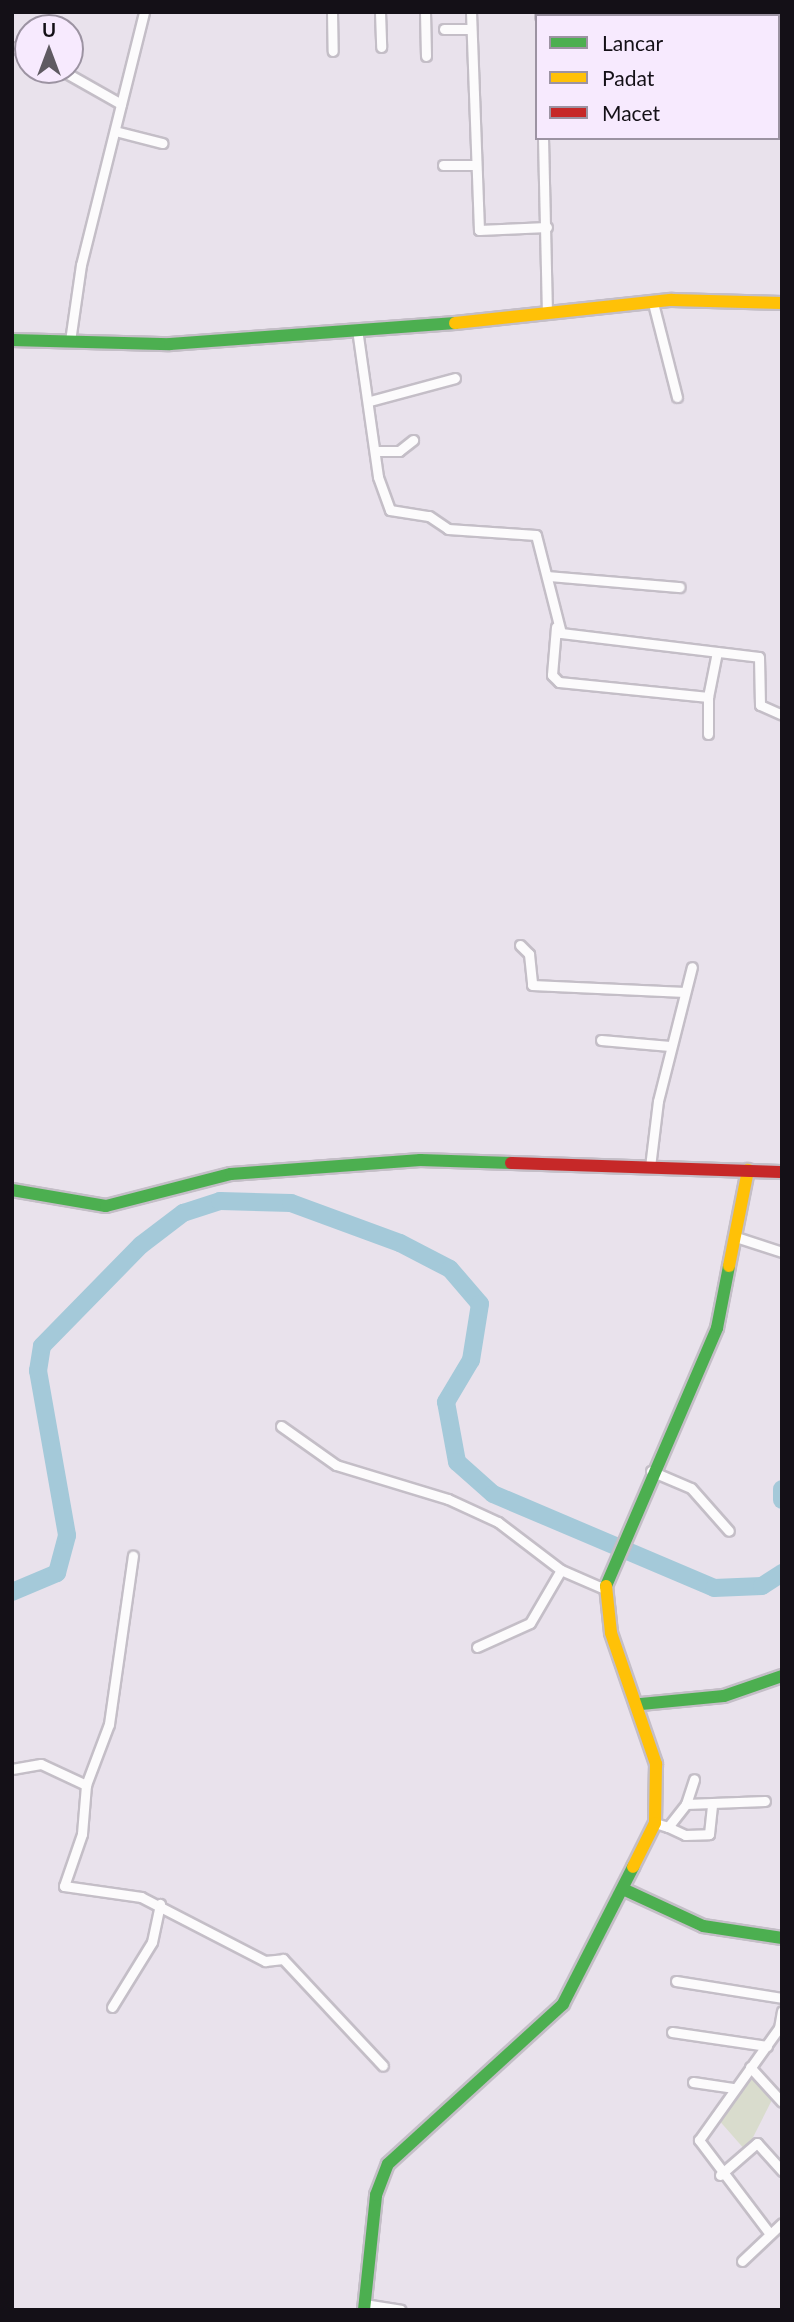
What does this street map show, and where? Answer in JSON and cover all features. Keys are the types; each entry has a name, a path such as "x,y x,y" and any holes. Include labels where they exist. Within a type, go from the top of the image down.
{"street":[{"path":"70,341 80,265 144,12"},
{"path":"332,12 333,51"},
{"path":"380,12 381,47"},
{"path":"425,12 426,56"},
{"path":"471,12 473,165 479,230 547,227"},
{"path":"639,14 672,12"},
{"path":"444,29 471,29"},
{"path":"84,83 121,104"},
{"path":"115,131 162,143"},
{"path":"543,140 547,314"},
{"path":"443,165 473,165"},
{"path":"12,340 170,344 653,303 782,303"},
{"path":"653,303 677,397"},
{"path":"357,329 376,451 390,510 429,516 448,529 536,535 548,576 556,625 556,681 708,697"},
{"path":"370,401 455,379"},
{"path":"376,451 399,451 414,440"},
{"path":"548,576 680,587"},
{"path":"556,625 563,635 759,657 760,705 782,715"},
{"path":"708,734 708,697 717,652"},
{"path":"520,945 529,954 532,985 685,992"},
{"path":"650,1167 670,1046 692,967"},
{"path":"601,1040 670,1046"},
{"path":"12,1190 106,1206 231,1174 292,1166 432,1160 782,1172"},
{"path":"401,2310 364,2307 376,2194 388,2164 547,2024 623,1889 654,1823 658,1779 640,1704 611,1633 605,1589 611,1564 635,1507 717,1328 748,1170"},
{"path":"736,1237 782,1252"},
{"path":"281,1426 336,1465 448,1499 498,1522 561,1570 605,1589"},
{"path":"651,1471 691,1489 729,1531"},
{"path":"133,1556 109,1724 86,1785 82,1834 64,1886 160,1904 265,1962 283,1959 383,2066"},
{"path":"477,1647 530,1623 561,1570"},
{"path":"640,1704 724,1696 782,1676"},
{"path":"12,1769 41,1764 86,1785"},
{"path":"668,1827 687,1804 694,1779"},
{"path":"687,1804 765,1801"},
{"path":"654,1823 684,1835 709,1834 712,1805"},
{"path":"623,1889 703,1926 782,1938"},
{"path":"111,2007 147,1952 160,1904"},
{"path":"676,1981 782,1998"},
{"path":"770,2234 720,2175 699,2140 733,2088 780,2029 782,2011"},
{"path":"672,2032 767,2046"},
{"path":"750,2067 782,2102"},
{"path":"693,2082 733,2088"},
{"path":"720,2175 757,2143 782,2171"},
{"path":"742,2260 782,2223"}],"shaded area":[{"path":"755,2076 774,2096 746,2151 717,2118"}],"waterway":[{"path":"12,1592 57,1573 67,1535 38,1371 42,1346 141,1245 183,1213 220,1201 291,1203 400,1243 450,1269 480,1304 471,1360 446,1402 457,1462 493,1494 714,1588 762,1586 782,1573"},
{"path":"782,1489 782,1500"}],"traffic: fast":[{"path":"12,340 170,344 455,323"},
{"path":"12,1190 106,1206 231,1174 420,1160 511,1163"},
{"path":"606,1586 717,1328 729,1266"},
{"path":"641,1704 724,1696 782,1676"},
{"path":"364,2310 376,2195 388,2164 563,2004 633,1867"},
{"path":"623,1889 703,1926 782,1938"}],"traffic: slow":[{"path":"455,323 672,300 782,303"},
{"path":"729,1266 748,1170"},
{"path":"606,1586 611,1633 656,1764 655,1823 633,1867"}],"traffic: jam":[{"path":"511,1163 782,1172"}]}
